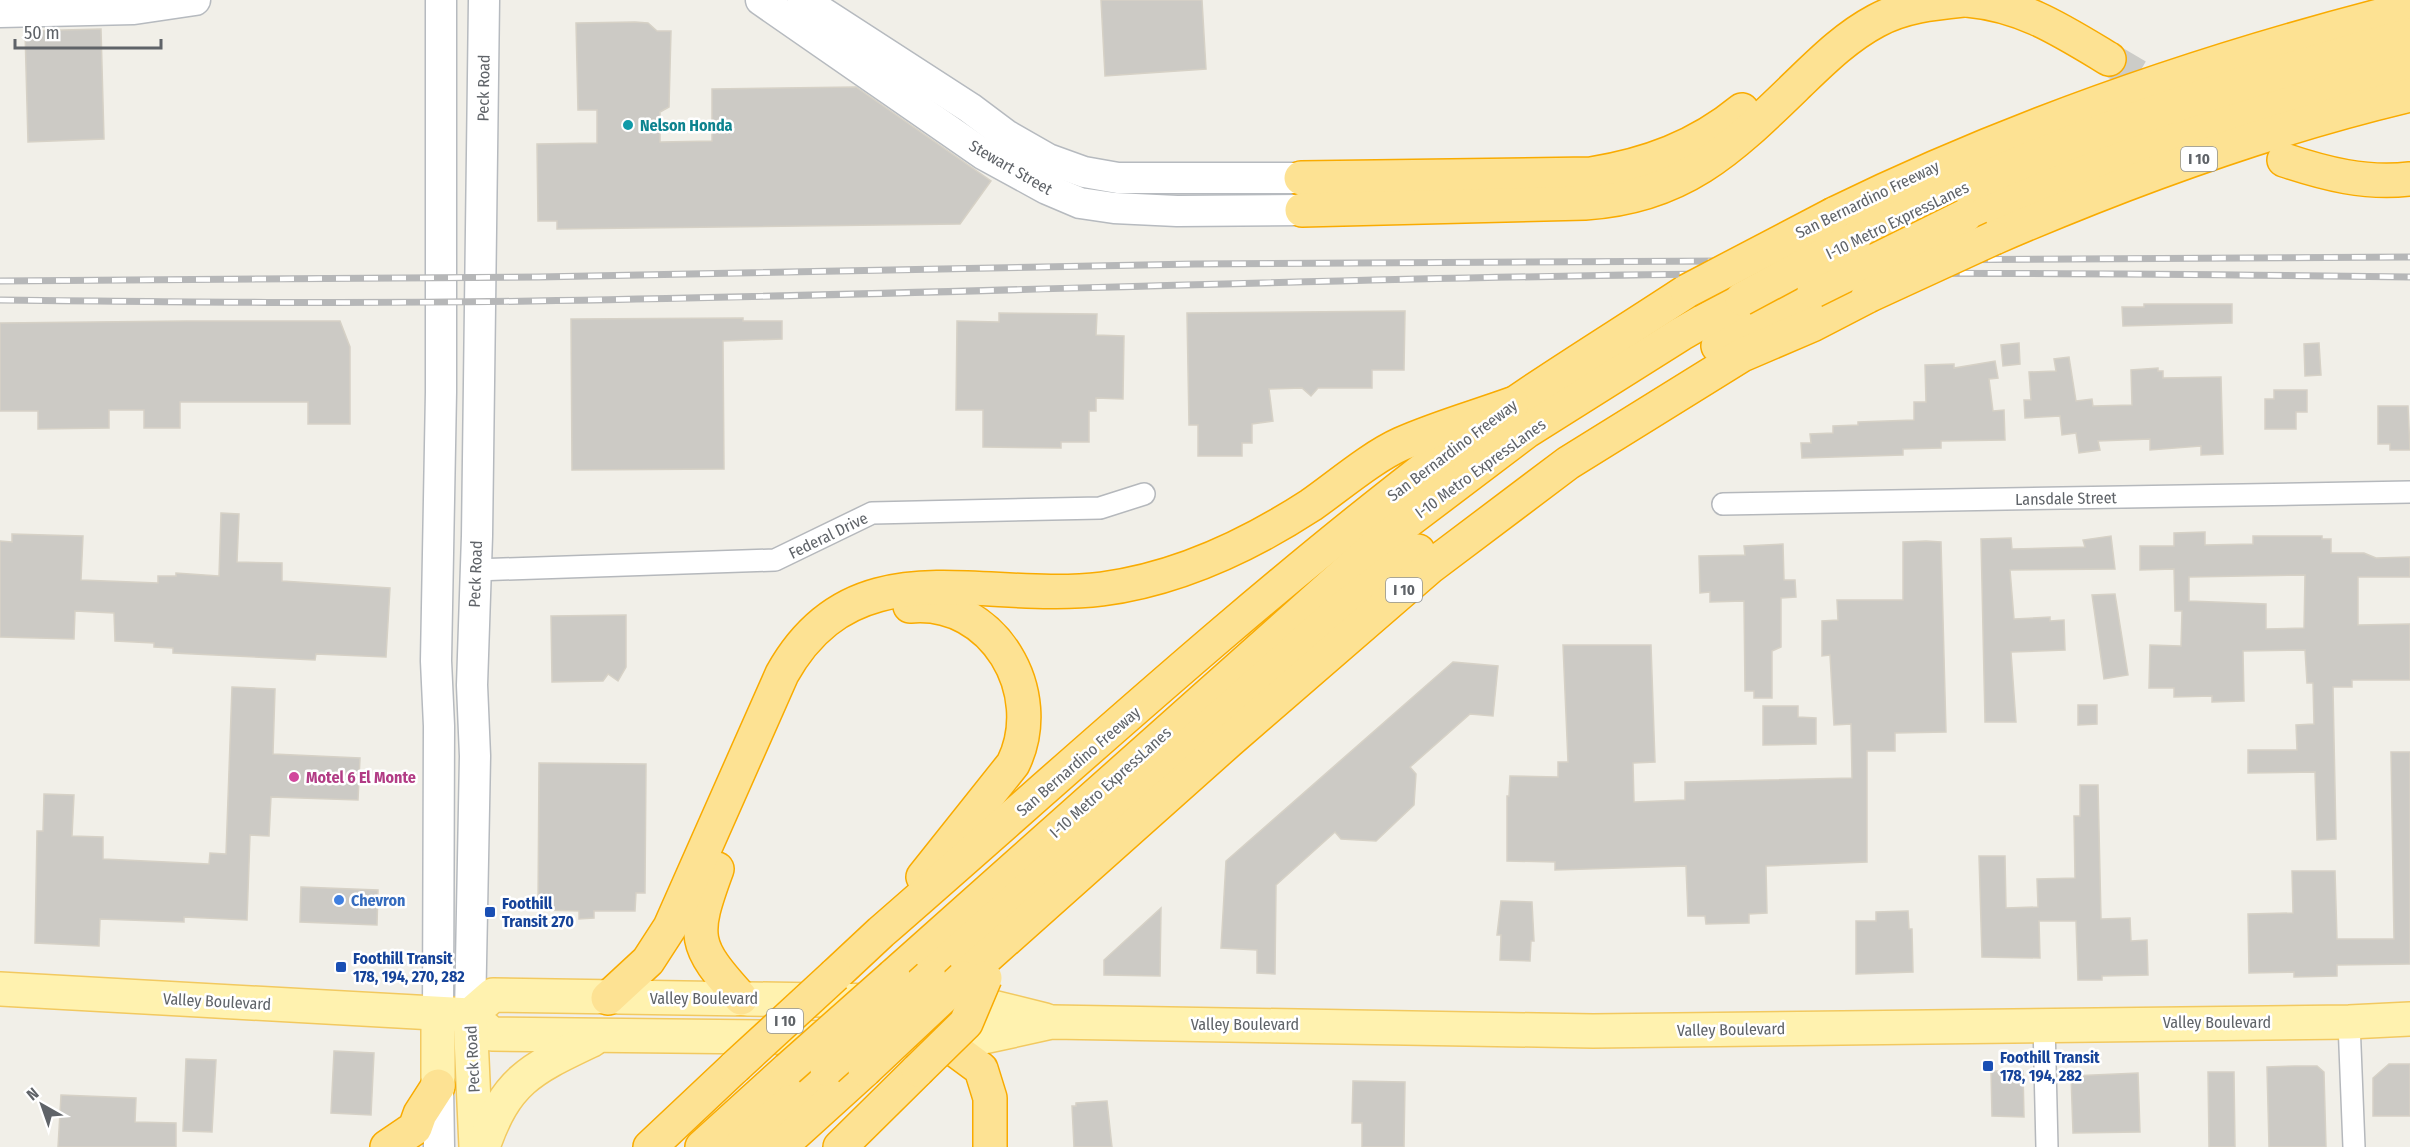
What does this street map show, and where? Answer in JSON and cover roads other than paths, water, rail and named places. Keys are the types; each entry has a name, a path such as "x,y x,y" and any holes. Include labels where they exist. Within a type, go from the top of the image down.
{"highway":[{"path":"1302,194 1591,174 1630,167 1686,148 1710,133 1761,93 1815,43 1844,21 1885,0"},
{"path":"1302,194 1585,203 1619,201 1649,193 1700,168 1726,149 1851,36 1877,20 1904,9 1966,0 1995,2 2023,11 2053,25 2109,59"},
{"name":"San Bernardino Freeway","path":"650,1147 881,932 1258,604 1374,509 1512,404 1688,291 1834,214 1972,150 2118,93 2237,56 2410,8"},
{"name":"I-10 Metro ExpressLanes","path":"702,1147 1379,543 1527,431 1681,334 1742,299 1854,239 1941,197 2095,134 2243,83 2410,35"},
{"name":"I-10 Metro ExpressLanes","path":"740,1147 1339,611 1549,453 1662,378 1814,291 1965,216 2141,145 2302,92 2410,63"},
{"name":"I 10","path":"780,1147 979,971 1229,741 1430,567 1568,463 1742,355 1812,325 1868,296 1994,238 2168,169 2312,122 2410,95"},
{"path":"2284,160 2338,177 2366,181 2410,179"},
{"path":"608,998 648,961 670,927 782,674 795,650 809,633 842,608 860,599 894,590 1065,592 1102,589 1180,571 1216,557 1281,524 1400,444 1512,404"},
{"path":"741,998 704,951 700,926 717,870 769,752 808,670 823,647 864,615 893,607 920,605 963,615 985,630 1004,650 1017,674 1025,707 1022,746 1013,764 968,818 881,932"},
{"path":"840,1147 966,1023 979,971"},
{"path":"939,1038 981,1069 990,1098 990,1147"},
{"path":"387,1147 415,1128 438,1086"}],"main road":[{"path":"0,12 134,9 195,0"},
{"name":"Peck Road","path":"439,1147 439,726 436,661 441,392 441,0"},
{"name":"Peck Road","path":"476,1147 470,1016 475,756 472,685 476,570 484,0"},
{"name":"Stewart Street","path":"761,0 983,154 1047,189 1080,203 1114,208 1177,211 1302,194"},
{"name":"Stewart Street","path":"803,0 970,108 1005,135 1048,159 1084,172 1118,178 1302,194"},
{"name":"Valley Boulevard","path":"0,989 470,1016 492,1034 598,1037 939,1038 984,1037 1053,1022"},
{"name":"Valley Boulevard","path":"470,1016 492,995 976,1003 1053,1022 1593,1031 2349,1022 2410,1019"},
{"path":"483,1147 494,1115 508,1094 525,1077 541,1065 598,1037"}],"street":[{"name":"Lansdale Street","path":"1723,504 2410,492"},
{"name":"Federal Drive","path":"476,570 775,560 872,513 1100,508 1144,494"},
{"path":"2349,1022 2354,1147"},
{"path":"2044,1024 2047,1147"}],"tunnel":[{"path":"2109,59 2172,96"}],"railway":[{"path":"0,281 539,277 1194,264 2410,257"},
{"path":"0,300 333,303 533,301 1708,274 2410,277"}],"place":[{"name":"Nelson Honda","path":"628,125"},
{"name":"Motel 6 El Monte","path":"294,777"},
{"name":"Chevron","path":"339,900"},
{"name":"Foothill Transit 270","path":"490,912"},
{"name":"Foothill Transit 178, 194, 270, 282","path":"341,967"},
{"name":"Foothill Transit 178, 194, 282","path":"1988,1066"}]}
